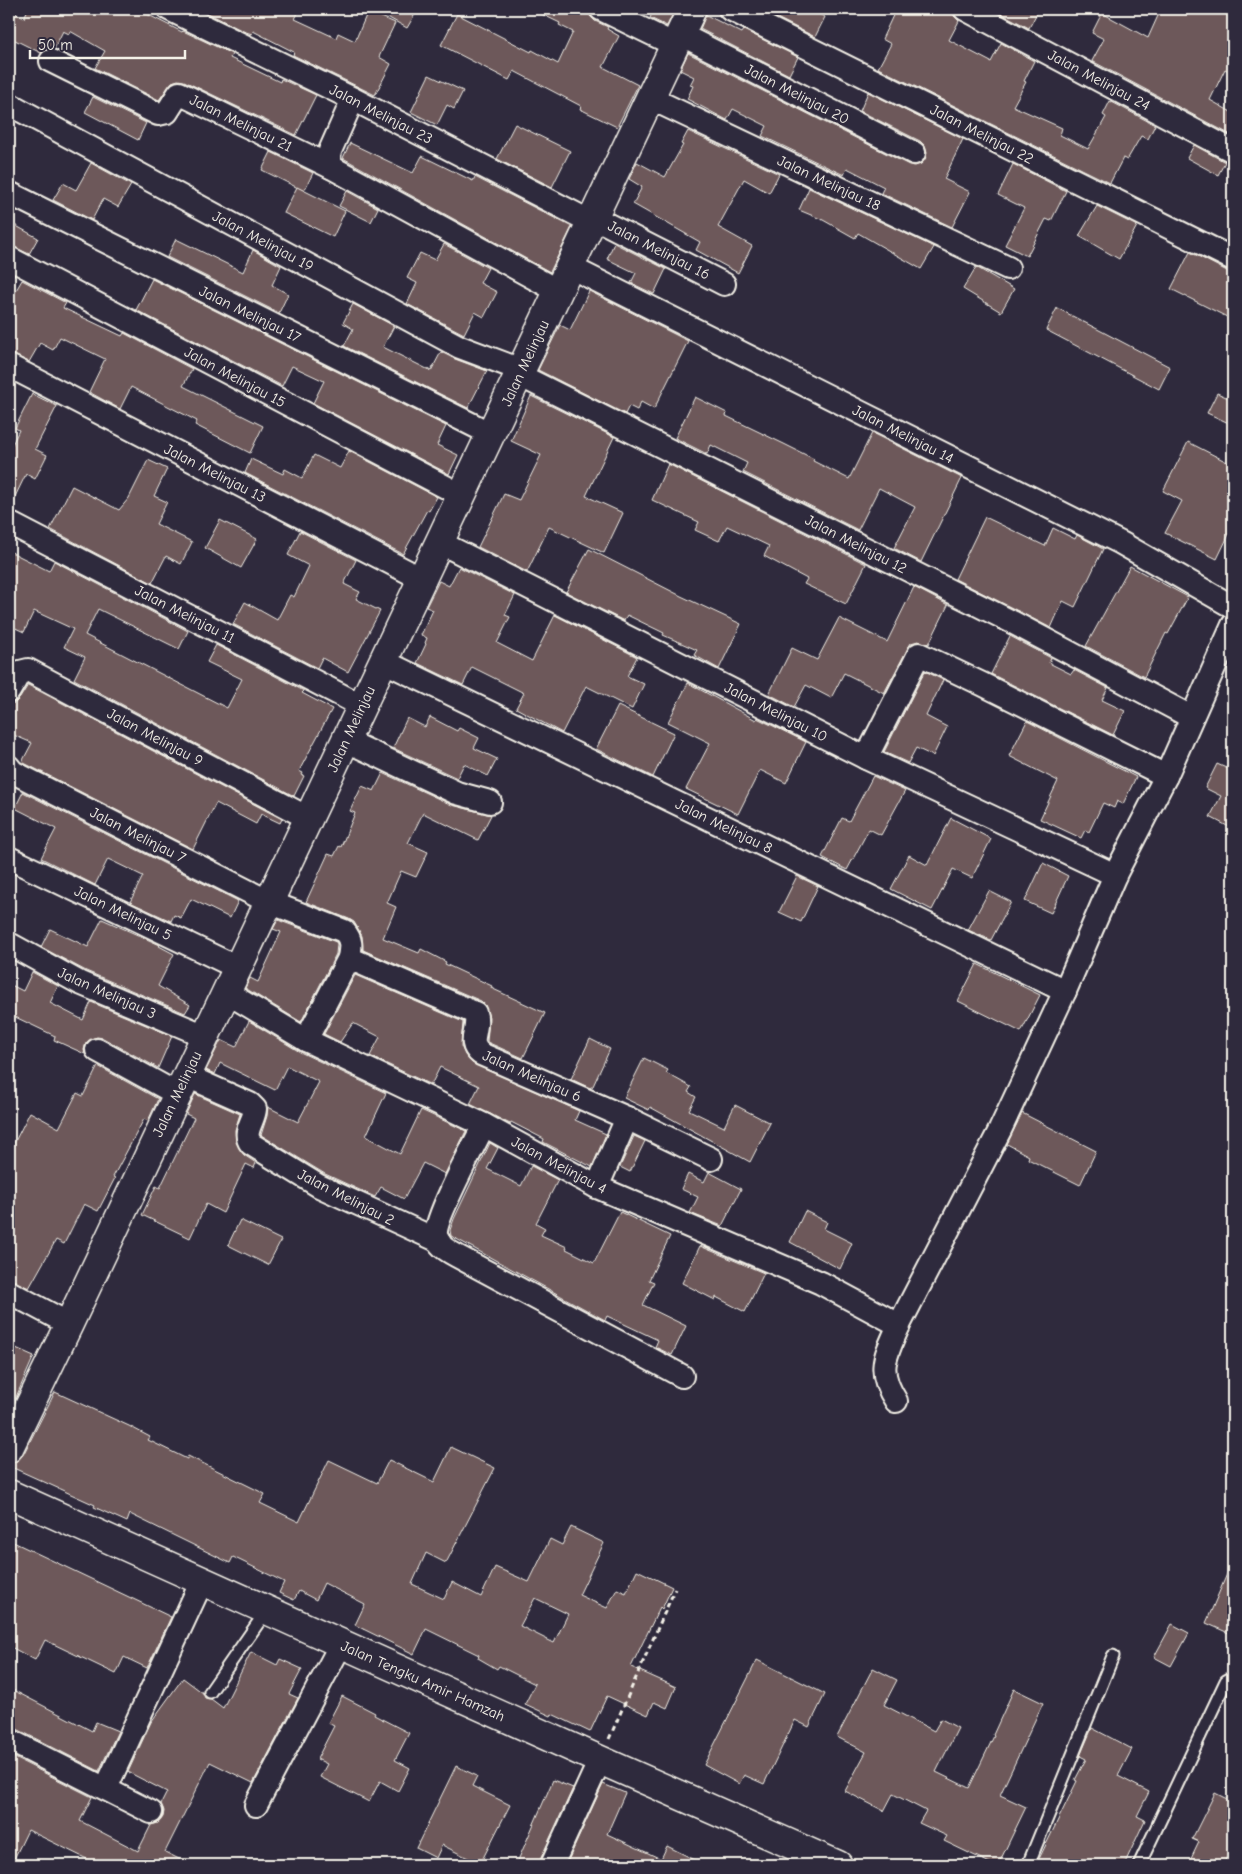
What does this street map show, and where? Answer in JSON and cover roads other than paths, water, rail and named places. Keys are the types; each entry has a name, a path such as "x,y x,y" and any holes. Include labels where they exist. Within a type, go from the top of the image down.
{"street":[{"name":"Jalan Melinjau 23","path":"169,9 353,99 592,220"},
{"name":"Jalan Melinjau 20","path":"601,9 684,22 914,153"},
{"name":"Jalan Melinjau 22","path":"730,9 1233,260"},
{"name":"Jalan Melinjau 24","path":"965,9 1233,150"},
{"name":"Jalan Melinjau","path":"9,1448 491,434 684,22"},
{"name":"Jalan Melinjau 21","path":"52,61 158,114 167,112 179,93 186,96 331,167 558,291"},
{"name":"Jalan Melinjau 18","path":"650,98 1008,268"},
{"path":"331,167 330,151 353,99"},
{"name":"Jalan Melinjau 19","path":"9,104 460,347 520,372"},
{"name":"Jalan Melinjau 17","path":"9,194 491,434"},
{"name":"Jalan Melinjau 16","path":"592,220 724,284"},
{"name":"Jalan Melinjau 15","path":"9,258 462,495"},
{"name":"Jalan Melinjau 14","path":"570,267 1122,543 1233,607"},
{"name":"Jalan Melinjau 13","path":"9,366 422,579"},
{"name":"Jalan Melinjau 12","path":"520,372 1012,622 1191,717"},
{"name":"Jalan Melinjau 11","path":"9,523 362,706"},
{"name":"Jalan Melinjau 10","path":"439,542 866,758 1115,876"},
{"path":"896,1401 887,1386 884,1369 886,1354 898,1325 1000,1130 1065,991 1115,876 1166,776 1233,625"},
{"path":"866,758 919,654 1166,776"},
{"name":"Jalan Melinjau 8","path":"383,662 1065,991"},
{"name":"Jalan Melinjau 9","path":"9,691 20,672 28,670 308,818"},
{"path":"345,740 457,793 490,802"},
{"name":"Jalan Melinjau 7","path":"9,767 13,772 269,902"},
{"name":"Jalan Melinjau 5","path":"9,858 232,980"},
{"path":"269,902 344,931 349,936 351,945 349,958 306,1040"},
{"name":"Jalan Melinjau 3","path":"10,946 80,983 205,1036"},
{"name":"Jalan Melinjau 6","path":"349,958 475,1013 478,1020 473,1044 475,1050 481,1054 627,1118 711,1159"},
{"name":"Jalan Melinjau 4","path":"232,980 306,1040 484,1125 597,1186 821,1283 898,1325"},
{"path":"97,1050 182,1085"},
{"name":"Jalan Melinjau 2","path":"182,1085 250,1104 255,1109 247,1133 251,1144 319,1186 439,1241"},
{"path":"597,1186 627,1118"},
{"path":"484,1125 440,1216 436,1234 441,1247 682,1376"},
{"path":"9,1292 69,1324"},
{"name":"Jalan Tengku Amir Hamzah","path":"9,1494 600,1760 799,1858 838,1865"},
{"path":"106,1788 202,1581"},
{"path":"256,1805 341,1644"},
{"path":"9,1740 151,1812"},
{"path":"552,1865 600,1760"}],"lane":[{"path":"210,1692 267,1610"},
{"path":"1028,1865 1113,1656"},
{"path":"1139,1865 1226,1681 1233,1677"}]}
